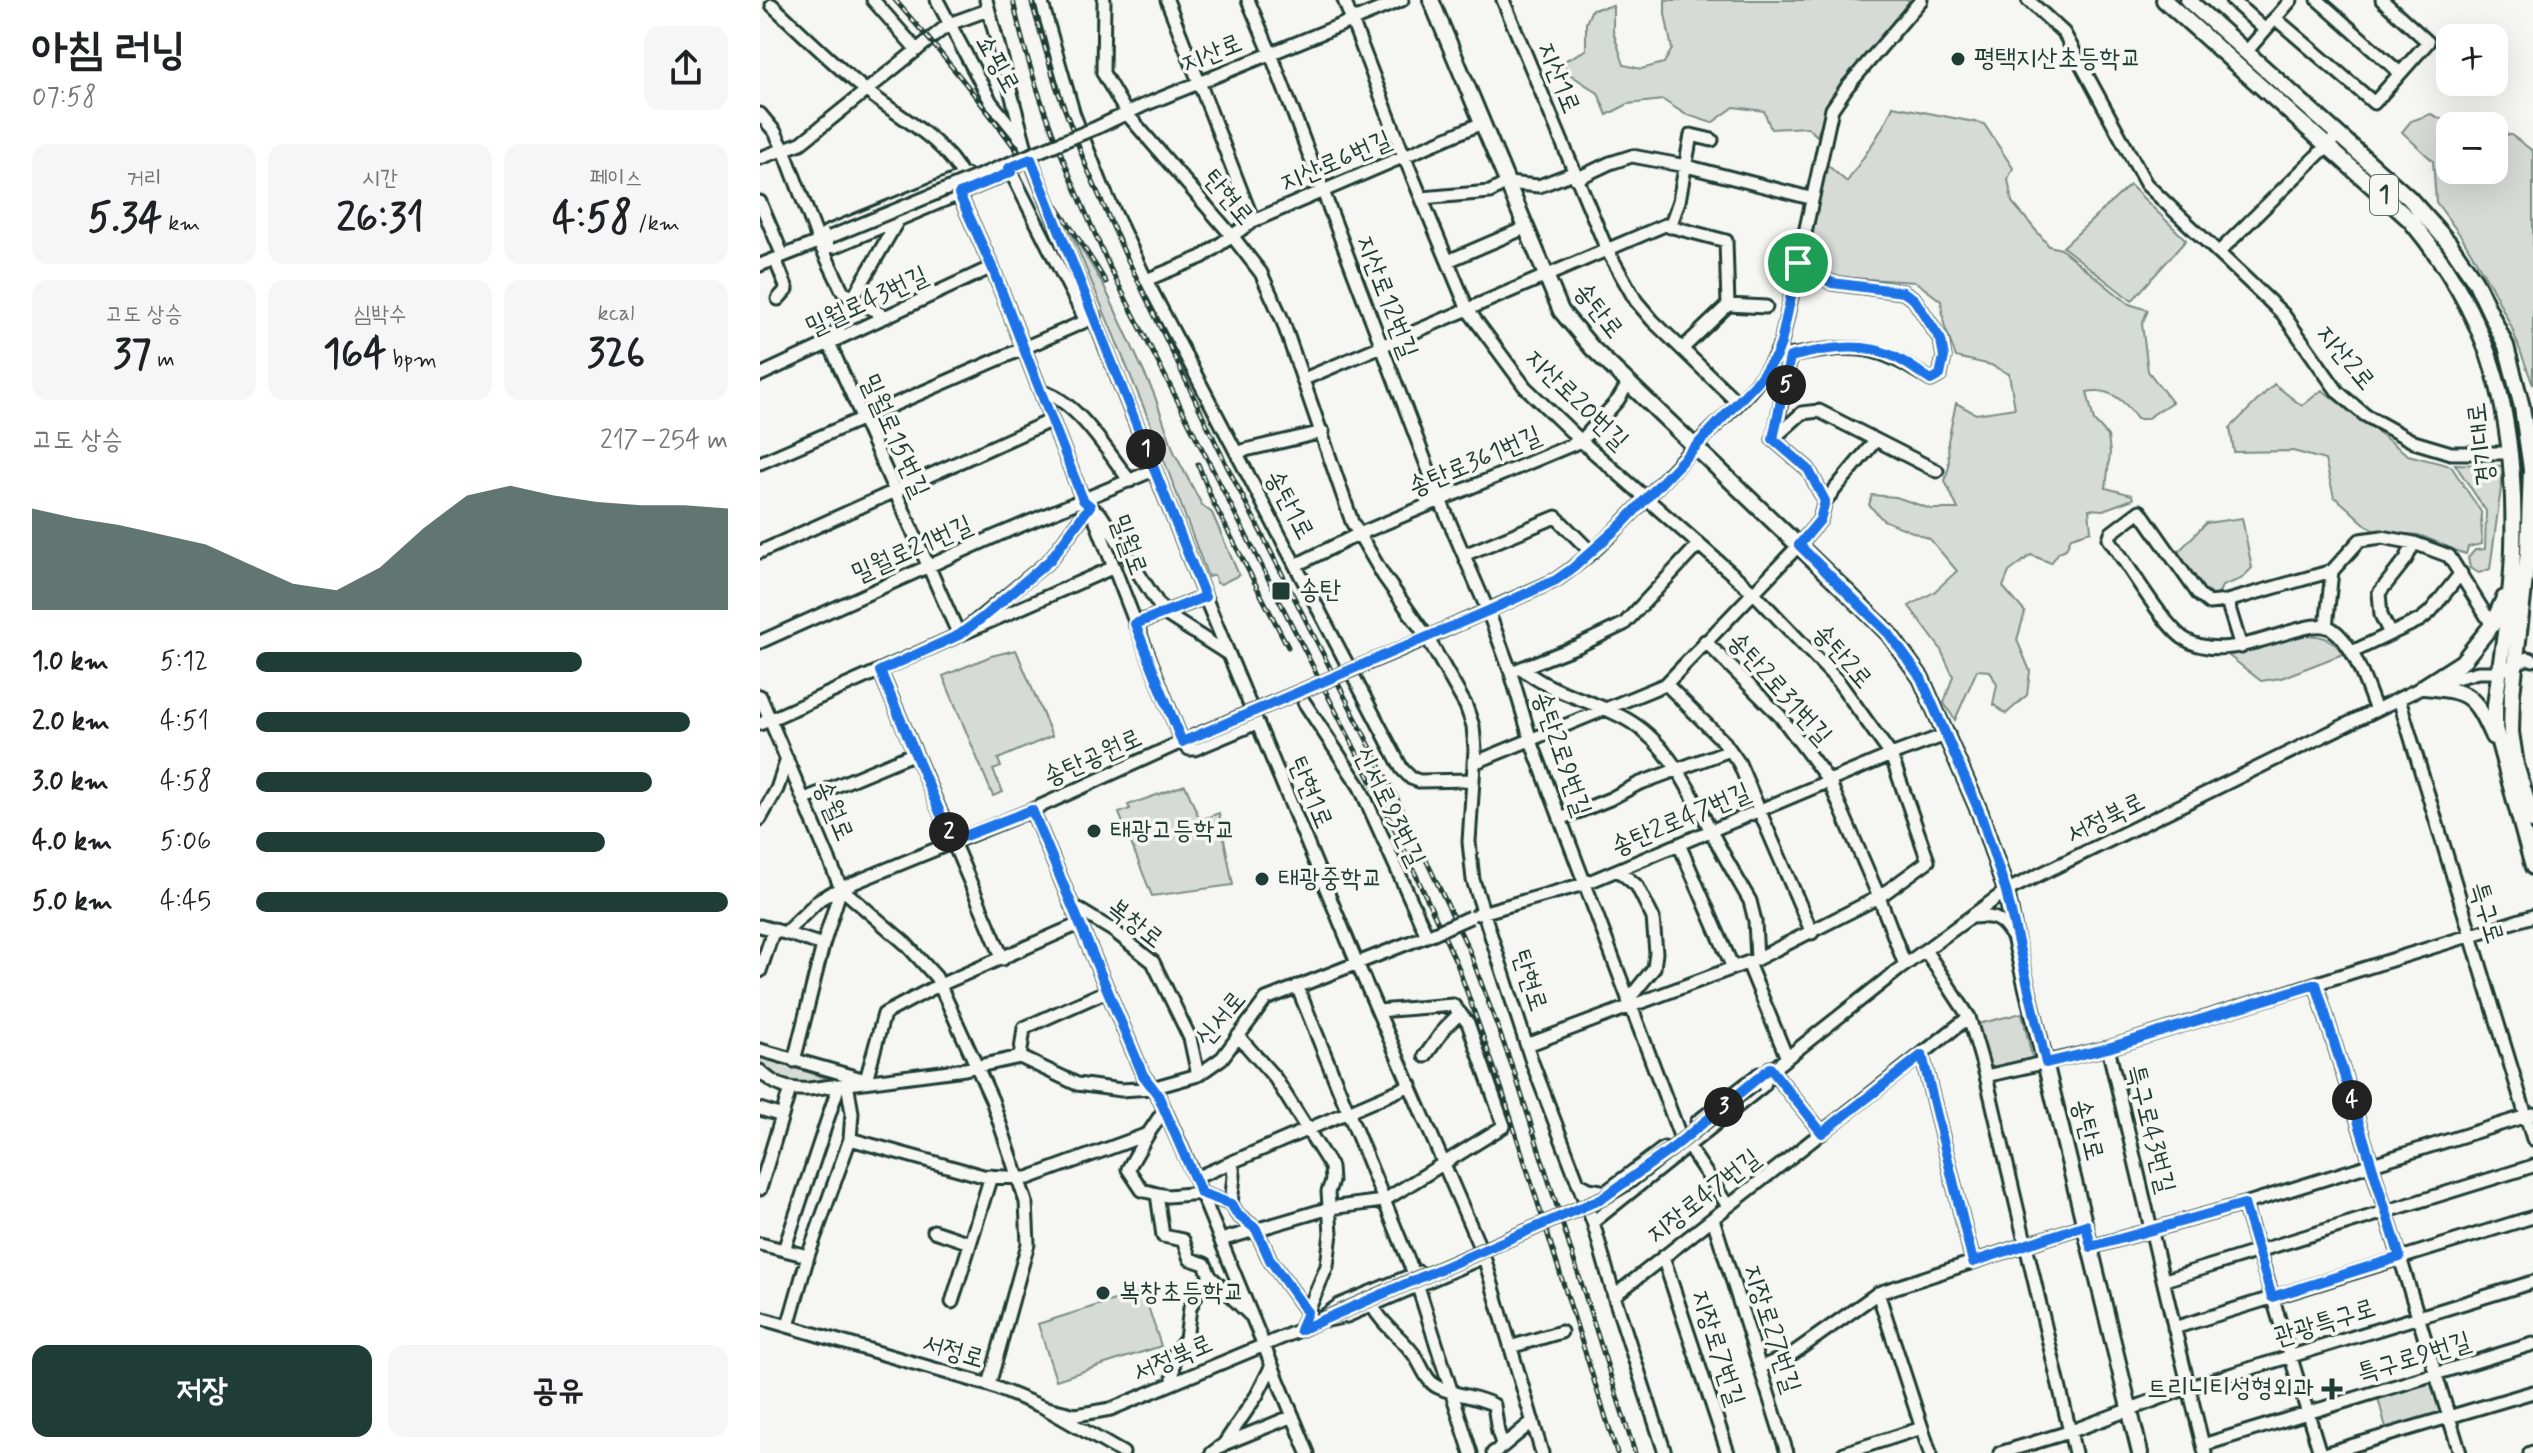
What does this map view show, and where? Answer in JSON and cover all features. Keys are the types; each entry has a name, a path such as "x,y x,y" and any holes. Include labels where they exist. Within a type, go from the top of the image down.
{"main road":[{"name":"송탄로","path":"1431,0 1561,311 1592,348 1889,634 1921,678 1980,813 2006,891 2140,1453"},
{"name":"경기대로","path":"2164,0 2410,220 2436,252 2477,322 2503,402 2511,453 2513,550 2518,600 2511,732 2516,765 2533,821"},
{"name":"경기대로","path":"2188,0 2409,198 2449,243 2475,281 2506,346 2519,392 2531,469 2528,552 2499,672 2495,728 2533,867"},
{"path":"2423,687 2462,662 2492,625 2518,600"},
{"path":"2423,687 2455,690 2472,698 2499,747"}],"street":[{"path":"873,0 917,50"},
{"name":"쇼핑로","path":"937,0 991,102 1028,153"},
{"name":"송탄1로","path":"1041,0 1082,134 1103,188 1146,280 1402,769 1419,781 1473,780"},
{"name":"탄현로","path":"1104,0 1103,73 1127,114 1261,273 1282,319 1323,432 1341,494 1359,534 1466,706 1473,726 1469,842 1473,880 1527,1045 1593,1222 1665,1453"},
{"path":"1167,0 1253,221"},
{"name":"지산로12번길","path":"1248,0 1440,500 1488,611"},
{"name":"지산로20번길","path":"1344,0 1468,310 1525,387 1581,441 1647,497"},
{"name":"지산로","path":"824,240 1402,0"},
{"name":"지산1로","path":"1503,0 1607,250 1636,301 1737,402"},
{"name":"송탄공원로","path":"779,931 820,899 841,888 1032,810 1488,611 1556,580 1592,553 1757,382 1776,356 1786,324 1810,198 1832,109 1921,0"},
{"name":"지산2로","path":"2028,0 2064,33 2146,184 2283,314 2338,392 2365,415 2414,442 2451,453 2511,453"},
{"path":"2232,0 2265,30"},
{"path":"2247,51 2291,0"},
{"path":"2318,0 2400,73"},
{"path":"2275,18 2374,103 2428,42 2382,0"},
{"path":"772,5 865,90 952,156 963,177"},
{"path":"760,158 801,143 949,24 987,5"},
{"name":"쇼핑로","path":"987,5 1028,153"},
{"path":"760,114 775,132 784,150 824,240 843,292 886,317"},
{"name":"지산로6번길","path":"1233,237 1239,229 1253,221 1482,123"},
{"path":"2219,252 2339,134"},
{"path":"1668,226 1679,201 1691,135 1712,140"},
{"path":"760,463 1090,319 1009,168 1028,153"},
{"path":"760,265 824,240 827,232 1028,153"},
{"name":"탄현1로","path":"1028,153 1090,319 1357,963 1481,1252 1542,1453"},
{"path":"1422,198 1490,192 1507,183 1539,186 1632,156 1686,166 1810,198"},
{"path":"824,240 834,247 1011,172"},
{"name":"밀월로","path":"959,194 992,267 1135,624 1187,740"},
{"path":"760,202 787,289 778,299"},
{"path":"830,345 898,220"},
{"path":"1304,379 1668,226 1726,241 1728,305"},
{"path":"1448,261 1525,228"},
{"path":"1146,280 1202,257 1233,237"},
{"path":"1776,356 1790,357 1848,347 1893,356 1931,380 1940,375 1944,357 1941,340 1914,299 1903,292 1832,283 1798,263"},
{"name":"밀월로43번길","path":"760,375 992,267"},
{"path":"1682,349 1728,305 1766,307"},
{"name":"밀월로15번길","path":"830,345 959,635"},
{"path":"1773,439 1790,357"},
{"name":"송탄로361번길","path":"1359,534 1581,441 1618,400 1629,382"},
{"name":"밀월로","path":"1042,392 1051,394 1083,420 1130,481"},
{"path":"1773,439 1802,413 1819,411 1937,471"},
{"path":"760,552 1052,420"},
{"path":"1237,452 1323,432"},
{"path":"1773,439 1808,469 1825,501"},
{"path":"1474,763 1666,684 1799,545 1820,520 1825,501 1875,441"},
{"name":"밀월로","path":"1087,503 1154,470"},
{"name":"송탄2로","path":"1527,1045 1629,1004 1752,961 1879,897 1928,861 1891,755 1838,681 1754,593 1647,497"},
{"path":"959,635 1050,560 1087,503 1101,515 1164,613 1229,654"},
{"name":"밀월로21번길","path":"760,642 928,566 1087,503"},
{"path":"2376,710 2352,652 2333,629 2304,629 2241,647 2205,648 2182,638 2161,614 2109,539 2111,533 2140,511 2199,595 2209,603 2227,601 2332,571 2360,540 2382,537 2414,543 2449,556 2492,625"},
{"path":"1464,555 1556,517 1592,553"},
{"path":"1296,565 1359,534"},
{"path":"2390,634 2381,615 2379,593 2406,559 2414,543"},
{"path":"1516,670 1624,624 1699,544"},
{"path":"765,722 1112,568"},
{"path":"2326,627 2332,571"},
{"path":"2352,652 2420,620 2461,573"},
{"path":"1135,624 1205,597"},
{"path":"2227,601 2241,647"},
{"name":"송탄2로9번길","path":"1488,611 1516,670 1531,741 1629,1004"},
{"name":"송탄2로31번길","path":"1705,641 1780,716 1829,781 1879,897"},
{"name":"서정북로","path":"1043,1407 1076,1415 1111,1409 1603,1198 1628,1183 1770,1068 2006,891 2423,687 2478,672 2499,672 2528,658 2533,660"},
{"path":"1516,670 1563,695 1608,709 1642,729 1677,770 1750,901 1755,921 1752,961 1787,1058"},
{"path":"880,671 1003,959"},
{"path":"1666,684 1739,763 1812,933"},
{"name":"송월로","path":"760,696 765,722 787,759 841,888"},
{"name":"특구로","path":"2399,699 2470,936 2529,1115 2533,1139"},
{"name":"신서로93번길","path":"1304,702 1360,787 1431,934"},
{"path":"1187,740 1189,749 1195,749 1257,723"},
{"path":"1891,755 1948,734"},
{"path":"1560,819 1638,784 1730,750"},
{"path":"805,799 915,753"},
{"name":"송탄2로47번길","path":"1483,911 1584,884 1891,755"},
{"path":"760,819 777,789 787,759"},
{"name":"복창로","path":"1032,810 1143,1075 1164,1110 1195,1178 1308,1453"},
{"path":"1679,844 1733,968"},
{"path":"1618,870 1637,886 1653,918 1654,968 1629,1004 1680,1136"},
{"path":"794,1061 823,945 841,888 906,944 940,985 992,1100 1026,1202 1028,1244 989,1385"},
{"path":"1879,897 1905,965"},
{"name":"복창로","path":"1071,905 1114,931 1153,962 1190,1038 1198,1075"},
{"name":"신서로","path":"1020,1057 1077,1084 1121,1090 1152,1088 1198,1075 1222,1058 1266,999 1483,911"},
{"path":"1970,917 1990,915 2003,921 2016,943"},
{"name":"특구로43번길","path":"2204,1449 2108,1048 2533,916"},
{"path":"866,1080 884,1014 940,985 1079,924"},
{"path":"760,926 823,945"},
{"path":"760,971 779,931"},
{"path":"1925,950 1969,1017 1986,1076 2075,1453"},
{"path":"2316,984 2460,1453"},
{"path":"1297,986 1415,1280 1471,1453"},
{"path":"760,1071 769,1080 790,1089 977,1067 1020,1057 1024,1028 1107,991"},
{"path":"1221,1240 1330,1208 1383,1201 1504,1126 1468,1023 1453,1005 1378,1011"},
{"path":"1425,1056 1460,1013"},
{"name":"지장로47번길","path":"1614,1296 1969,1017"},
{"path":"1238,1036 1275,1078 1331,1167 1332,1181 1328,1192 1331,1233 1327,1266 1300,1330"},
{"path":"1986,1076 2108,1048"},
{"path":"760,1050 866,1080"},
{"path":"1922,1055 1973,1262"},
{"path":"1585,1201 1607,1192 1752,1077 1770,1068"},
{"path":"1770,1068 1822,1133"},
{"path":"1593,1222 1764,1085 1770,1068"},
{"path":"788,1326 808,1256 850,1139 852,1113 843,1084"},
{"path":"784,1250 843,1084"},
{"path":"1195,1178 1411,1085"},
{"path":"760,1189 790,1089"},
{"path":"760,1109 782,1116"},
{"path":"1164,1110 1128,1169 1142,1190 1168,1196 1201,1193 1231,1204"},
{"path":"2091,1247 2244,1204 2529,1115"},
{"path":"850,1139 983,1176 1028,1178 1148,1134"},
{"path":"1688,1146 1728,1206"},
{"path":"1232,1162 1231,1204 1238,1215 1256,1229 1270,1260 1307,1312"},
{"path":"2165,1280 2533,1166"},
{"path":"952,1302 991,1176"},
{"path":"1578,1183 1589,1189 1607,1192"},
{"path":"1157,1194 1163,1236 1183,1240 1190,1259 1205,1264 1210,1276 1254,1319"},
{"path":"2244,1204 2320,1453"},
{"path":"2174,1328 2533,1217"},
{"name":"지장로27번길","path":"1713,1219 1787,1453"},
{"path":"1761,1367 1792,1354 1878,1293 2086,1225"},
{"path":"934,1231 970,1243"},
{"path":"760,1244 808,1256"},
{"path":"1315,1323 1339,1305 1415,1280 1481,1252"},
{"name":"지장로7번길","path":"1663,1257 1728,1453"},
{"path":"1173,1382 1174,1354 1186,1339 1190,1308 1210,1276"},
{"path":"1315,1323 1347,1316 1415,1280"},
{"name":"관광특구로","path":"2000,1453 2069,1432 2187,1388 2533,1282"},
{"path":"1878,1293 1930,1453"},
{"path":"1372,1305 1378,1318 1409,1347 1438,1388 1482,1398 1494,1405 1498,1450"},
{"name":"서정로","path":"760,1318 989,1385 1043,1407 1123,1453"},
{"path":"1510,1347 1561,1332"},
{"name":"특구로9번길","path":"2204,1449 2308,1413 2533,1344"},
{"path":"1224,1444 1257,1395 1272,1365"},
{"path":"2327,1453 2533,1392"},
{"path":"1212,1453 1224,1444 1293,1416"},
{"path":"1498,1450 1533,1421"},
{"path":"1844,1453 1922,1428"}],"shaded area":[{"path":"1665,0 1910,0 1829,102 1817,136 1807,127 1771,129 1764,111 1734,107 1712,123 1685,114 1663,100 1628,104 1607,115 1598,93 1571,75 1562,62 1586,50 1586,23 1592,9 1613,6 1613,31 1624,65 1641,69 1664,63 1672,49"},
{"path":"1893,106 1984,124 2013,168 2008,179 2012,202 2049,246 2061,249 2129,304 2148,310 2142,324 2148,371 2172,402 2146,419 2137,419 2116,397 2103,392 2087,392 2094,421 2108,436 2110,453 2106,488 2132,495 2133,499 2103,510 2089,509 2091,531 2071,537 2066,549 2059,552 2051,563 2031,555 2009,572 2003,587 2025,612 2017,640 2030,671 2027,695 2006,714 1993,704 1997,685 1990,671 1977,670 1955,720 1944,703 1953,676 1940,648 1909,606 1934,592 1957,571 1930,539 1883,520 1869,505 1872,495 1896,497 1931,509 1958,509 1945,481 1949,466 1948,441 1956,403 1976,414 2015,408 2009,374 1991,365 1956,357 1944,324 1941,301 1916,282 1833,277 1807,261 1826,164 1847,182"},
{"path":"2431,114 2436,116 2436,184 2508,184 2508,135 2533,151 2533,385 2511,326 2491,286 2436,202 2433,161 2402,132 2411,121"},
{"path":"2130,185 2186,240 2132,301 2063,247"},
{"path":"1070,230 1104,286 1154,394 1175,454 1202,505 1212,513 1239,575 1221,584 1217,583 1214,575 1208,577 1149,420"},
{"path":"2274,384 2302,406 2322,390 2408,455 2451,466 2481,512 2482,544 2468,547 2466,554 2418,535 2378,532 2334,497 2325,460 2293,451 2234,452 2230,428"},
{"path":"2455,464 2504,466 2490,569 2479,573 2470,568 2468,558 2475,550 2485,549 2486,511"},
{"path":"2242,518 2252,568 2241,579 2222,586 2217,597 2207,596 2178,552 2206,523"},
{"path":"2305,635 2327,639 2343,654 2281,678 2261,681 2229,656"},
{"path":"1016,650 1052,736 998,759 1001,767 993,770 1003,792 993,796 943,676 991,656"},
{"path":"1185,785 1200,820 1219,813 1233,885 1152,896 1119,813 1130,809 1128,805"},
{"path":"2022,1013 2033,1061 1989,1071 1978,1024"},
{"path":"760,1057 845,1084 787,1089 760,1067"},
{"path":"1143,1291 1161,1346 1056,1380 1038,1324"},
{"path":"2432,1379 2443,1408 2437,1420 2387,1432 2377,1394"}],"railway":[{"path":"895,0 1006,136 1106,282"},
{"path":"1013,0 1042,103 1110,268 1385,808 1457,964 1502,1090 1617,1453"},
{"path":"1031,0 1056,86 1086,166 1124,252 1226,464 1398,801 1469,950 1515,1074 1635,1453"},
{"path":"1198,464 1213,502 1288,647"}],"place":[{"name":"평택지산초등학교","path":"1958,59"},
{"name":"송탄","path":"1281,591"},
{"name":"태광고등학교","path":"1094,831"},
{"name":"태광중학교","path":"1262,879"},
{"name":"복창초등학교","path":"1103,1293"},
{"name":"트리니티성형외과","path":"2332,1389"}],"route":[{"path":"1031,159 1205,597 1135,624 1182,742 1488,611 1556,580 1573,568 1622,524 1757,382 1776,356 1781,343 1798,263 1832,283 1903,292 1914,299 1941,340 1944,357 1940,375 1931,380 1893,356 1875,350 1848,347 1790,357 1773,439 1808,469 1825,501 1820,520 1799,545 1889,634 1921,678 1948,734 1980,813 2006,891 2046,1063 2108,1048 2316,984 2400,1257 2272,1297 2244,1204 2091,1247 2086,1225 1973,1262 1922,1055 1822,1133 1770,1068 1628,1183 1603,1198 1300,1330 1307,1312 1270,1260 1256,1229 1238,1215 1231,1204 1201,1193 1158,1095 1143,1075 1032,810 952,841 880,671 959,635 982,618 1050,560 1090,506 1083,500 992,267 959,194 1011,172 1009,168 1031,159"}]}
